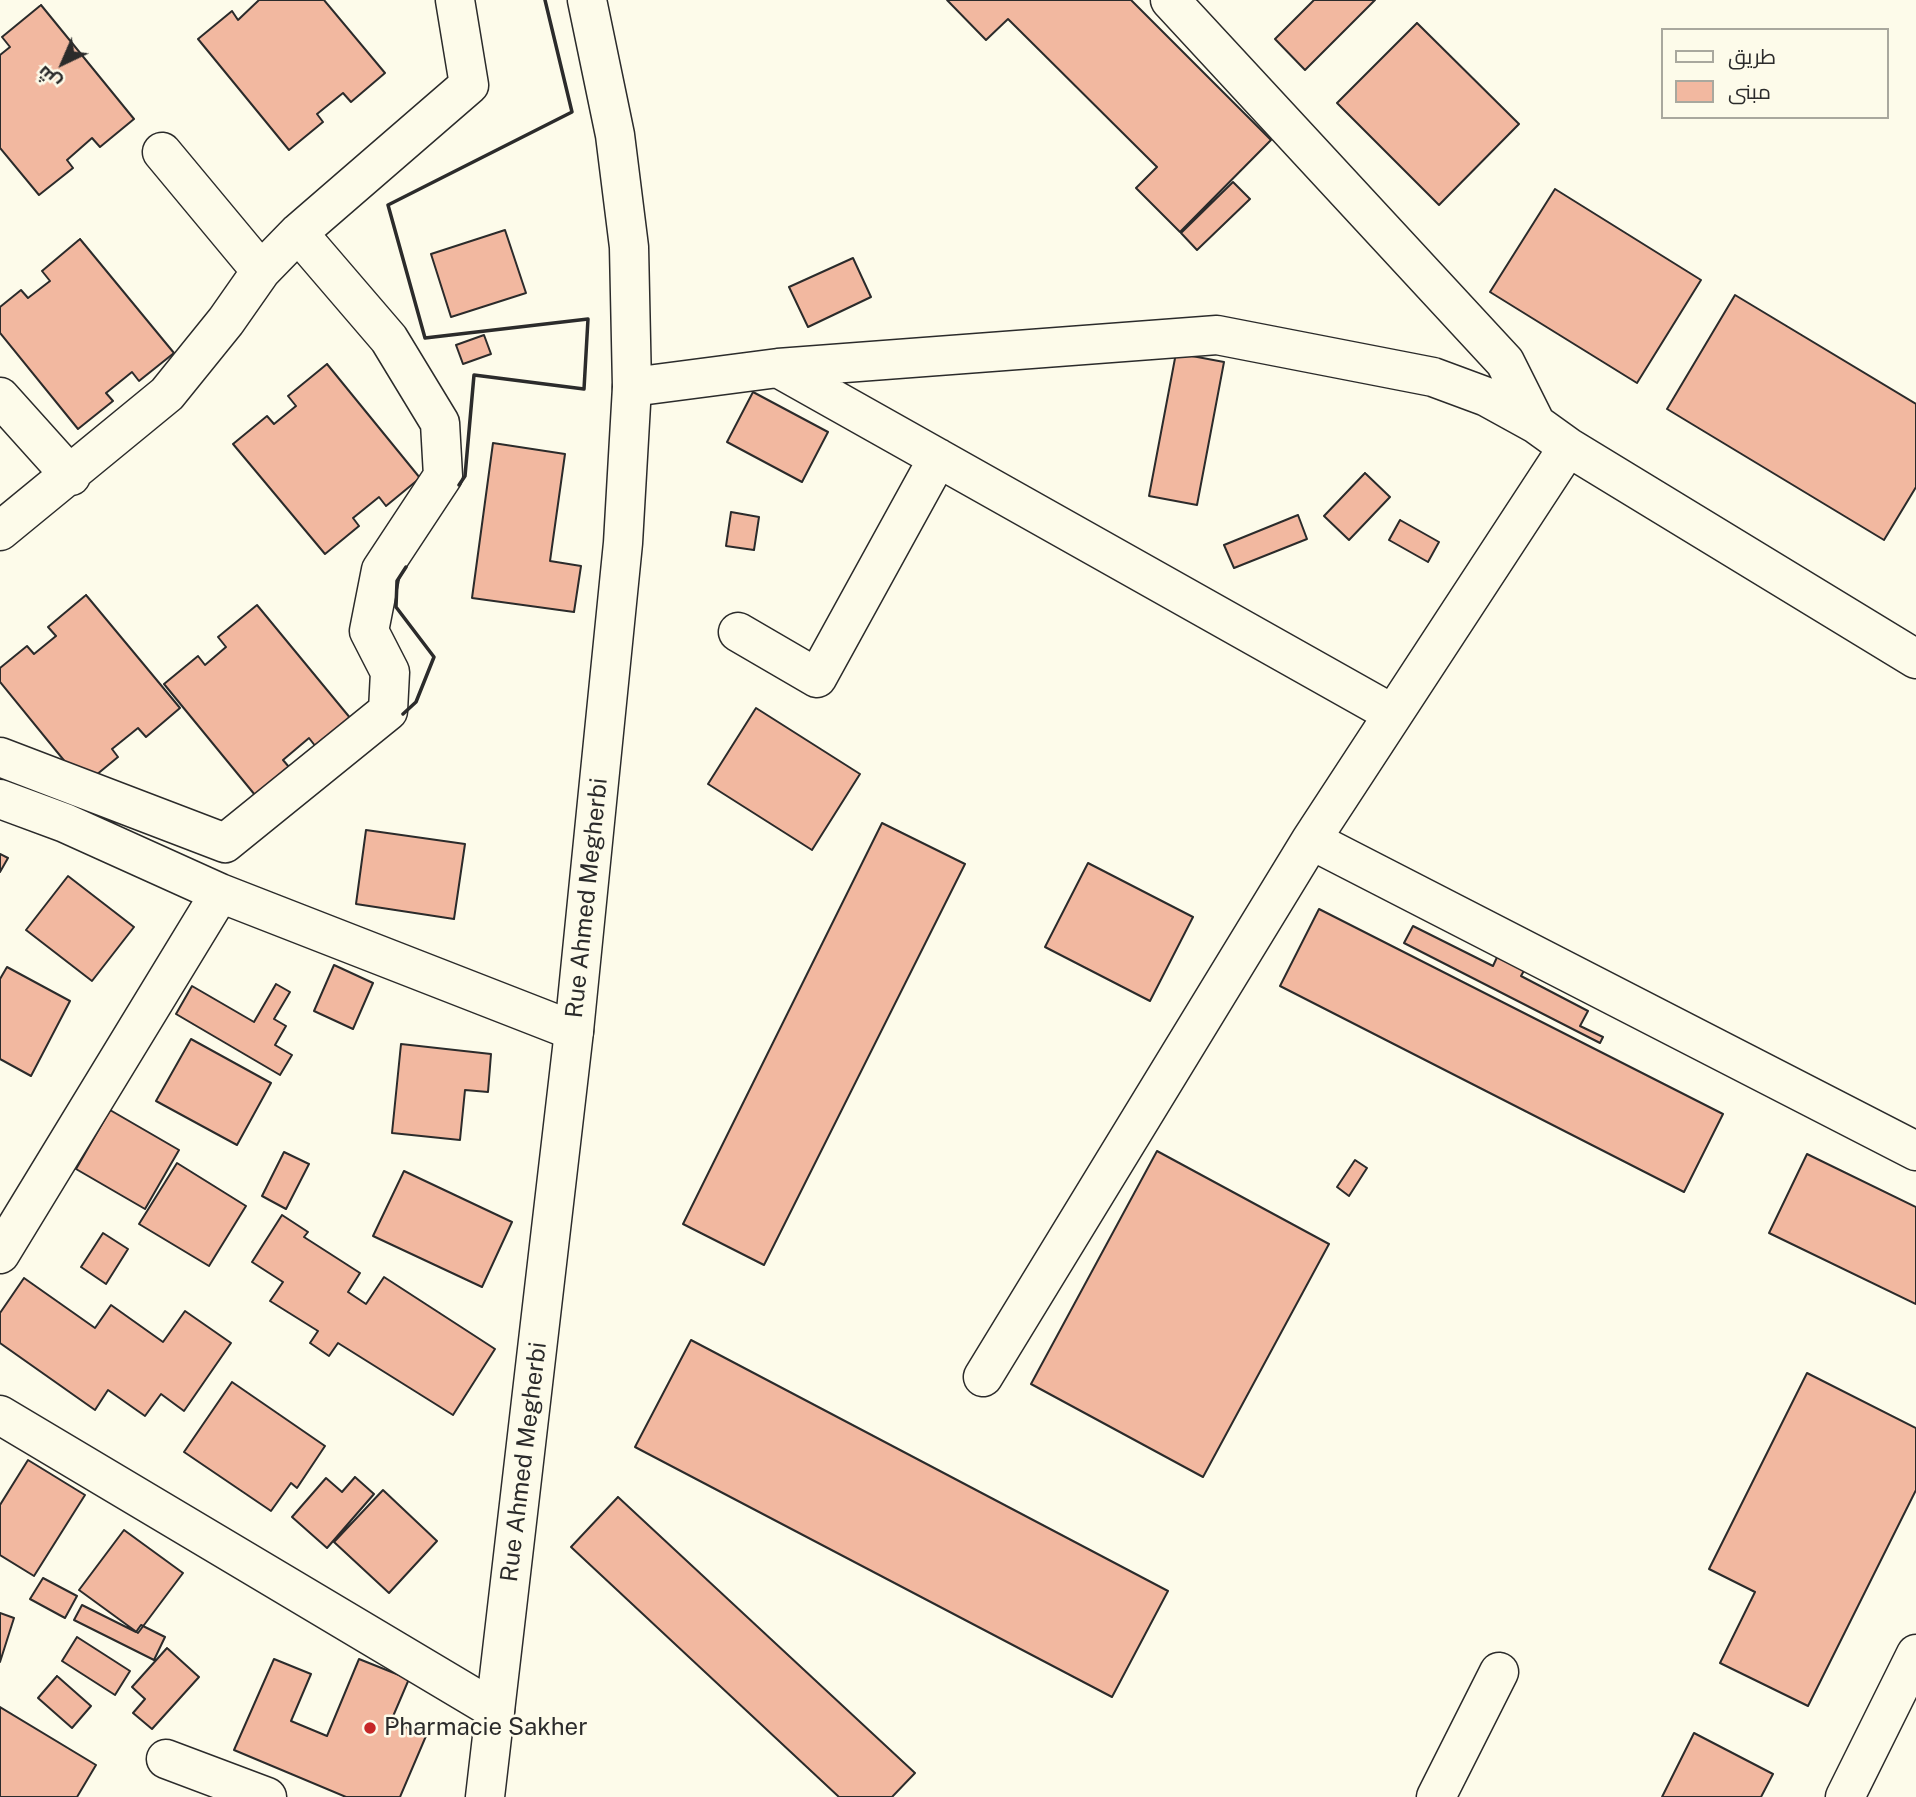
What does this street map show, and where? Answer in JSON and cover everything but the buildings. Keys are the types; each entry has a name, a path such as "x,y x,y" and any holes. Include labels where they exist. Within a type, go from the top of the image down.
{"street":[{"path":"0,531 71,476 167,394 261,271 298,233 469,85 455,0"},
{"name":"Rue Ahmed Megherbi","path":"485,1797 574,1031 623,543 632,387 627,234 615,135 587,0"},
{"path":"1170,0 1505,362 1536,424"},
{"path":"162,152 261,271"},
{"path":"0,757 225,843 387,711 390,672 369,631 381,570 443,476 440,423 390,339 298,233"},
{"path":"632,387 778,368 1132,339 1217,335 1433,377 1487,397 1536,424 1568,447 1916,659"},
{"path":"778,368 1393,714"},
{"path":"0,397 71,476"},
{"path":"983,1377 1311,840 1568,447"},
{"path":"738,632 817,678 939,457"},
{"path":"0,799 65,823 220,893 574,1031"},
{"path":"1311,840 1916,1151"},
{"path":"0,1254 220,893"},
{"path":"0,1415 495,1710"},
{"path":"1858,1793 1916,1654"},
{"path":"1436,1797 1499,1672"},
{"path":"166,1759 267,1797"}],"wall":[{"path":"459,485 465,476 474,375 584,389 588,319 425,338 388,205 572,112 545,0"},
{"path":"403,714 416,702 434,657 396,607 397,581 406,567"}],"place":[{"name":"Pharmacie Sakher","path":"370,1728"}]}
